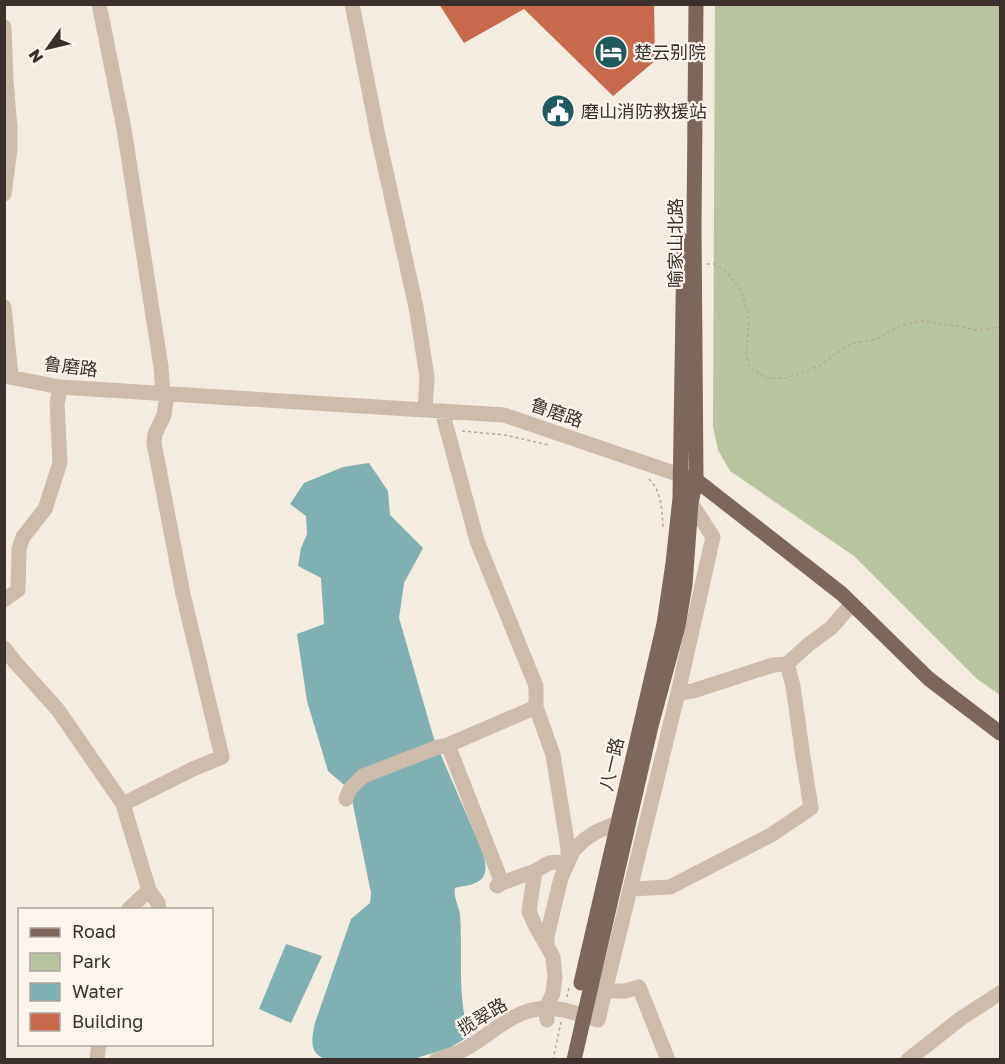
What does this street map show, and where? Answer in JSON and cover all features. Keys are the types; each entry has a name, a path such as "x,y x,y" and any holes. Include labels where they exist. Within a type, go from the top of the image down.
{"main road":[{"name":"喻家山北路","path":"680,475 686,4"},
{"name":"喻家山北路","path":"696,4 694,265 696,480"},
{"name":"鲁磨路","path":"680,475 696,480 842,594 928,679 1000,733"},
{"name":"八一路","path":"574,1059 574,1013 664,624 679,517 680,475"},
{"name":"八一路","path":"574,1013 678,626 685,585 691,503 696,480"},
{"name":"八一路","path":"563,1059 574,1037"}],"street":[{"path":"99,4 124,129 165,394 164,415 155,434 154,443 183,594 222,757 123,804"},
{"path":"352,4 380,147 416,307 427,377 425,410"},
{"path":"4,27 10,149 4,194"},
{"path":"4,307 8,376"},
{"name":"鲁磨路","path":"8,376 60,387 504,415 680,475"},
{"path":"4,600 18,590 19,549 23,537 45,509 60,463 57,404 60,387"},
{"path":"442,411 477,541 536,686 536,707 553,755 568,848 568,861"},
{"path":"574,1013 598,1020 678,693 713,537 691,503"},
{"path":"678,693 693,691 773,665 787,664 831,628 852,604"},
{"path":"4,648 58,710 123,804 149,890 159,908"},
{"path":"631,890 670,887 771,835 811,808 794,686 787,664"},
{"path":"346,799 350,789 363,776 448,745 536,707"},
{"path":"448,745 500,885 549,863 568,861"},
{"path":"547,946 554,903 561,878 573,851 596,832 617,823"},
{"path":"535,871 530,911 553,957 555,977 547,1014"},
{"path":"129,908 149,890"},
{"path":"606,991 625,991 639,987 668,1059"},
{"path":"908,1059 960,1019 1000,993"},
{"name":"揽翠路","path":"436,1059 464,1050 507,1020 525,1012 574,1013"}],"path":[{"path":"694,265 714,264 726,271 742,292 749,321 746,355 750,368 767,378 786,378 819,366 850,344 877,339 901,324 922,321 976,330 1000,327"},
{"path":"447,430 505,435 548,444"},
{"path":"646,476 658,491 664,533"},
{"path":"553,1059 556,1045 574,1013 569,987"}],"green space":[{"path":"715,5 1000,5 1000,695 977,679 854,556 730,471 718,450 713,426"}],"water":[{"path":"369,463 388,491 390,515 423,548 404,583 399,618 434,739 481,848 486,868 480,880 455,888 455,898 460,915 461,988 467,1036 449,1048 410,1060 325,1059 316,1053 312,1044 315,1023 351,919 370,903 371,893 350,790 328,771 307,701 297,634 324,624 321,578 298,566 301,548 307,534 306,516 290,504 304,483 343,467"},
{"path":"286,944 322,956 291,1023 259,1009"}],"building":[{"name":"楚云别院","path":"439,4 654,4 655,61 613,96 524,9 464,43"}],"place":[{"name":"楚云别院","path":"611,52"},
{"name":"磨山消防救援站","path":"558,111"}]}
